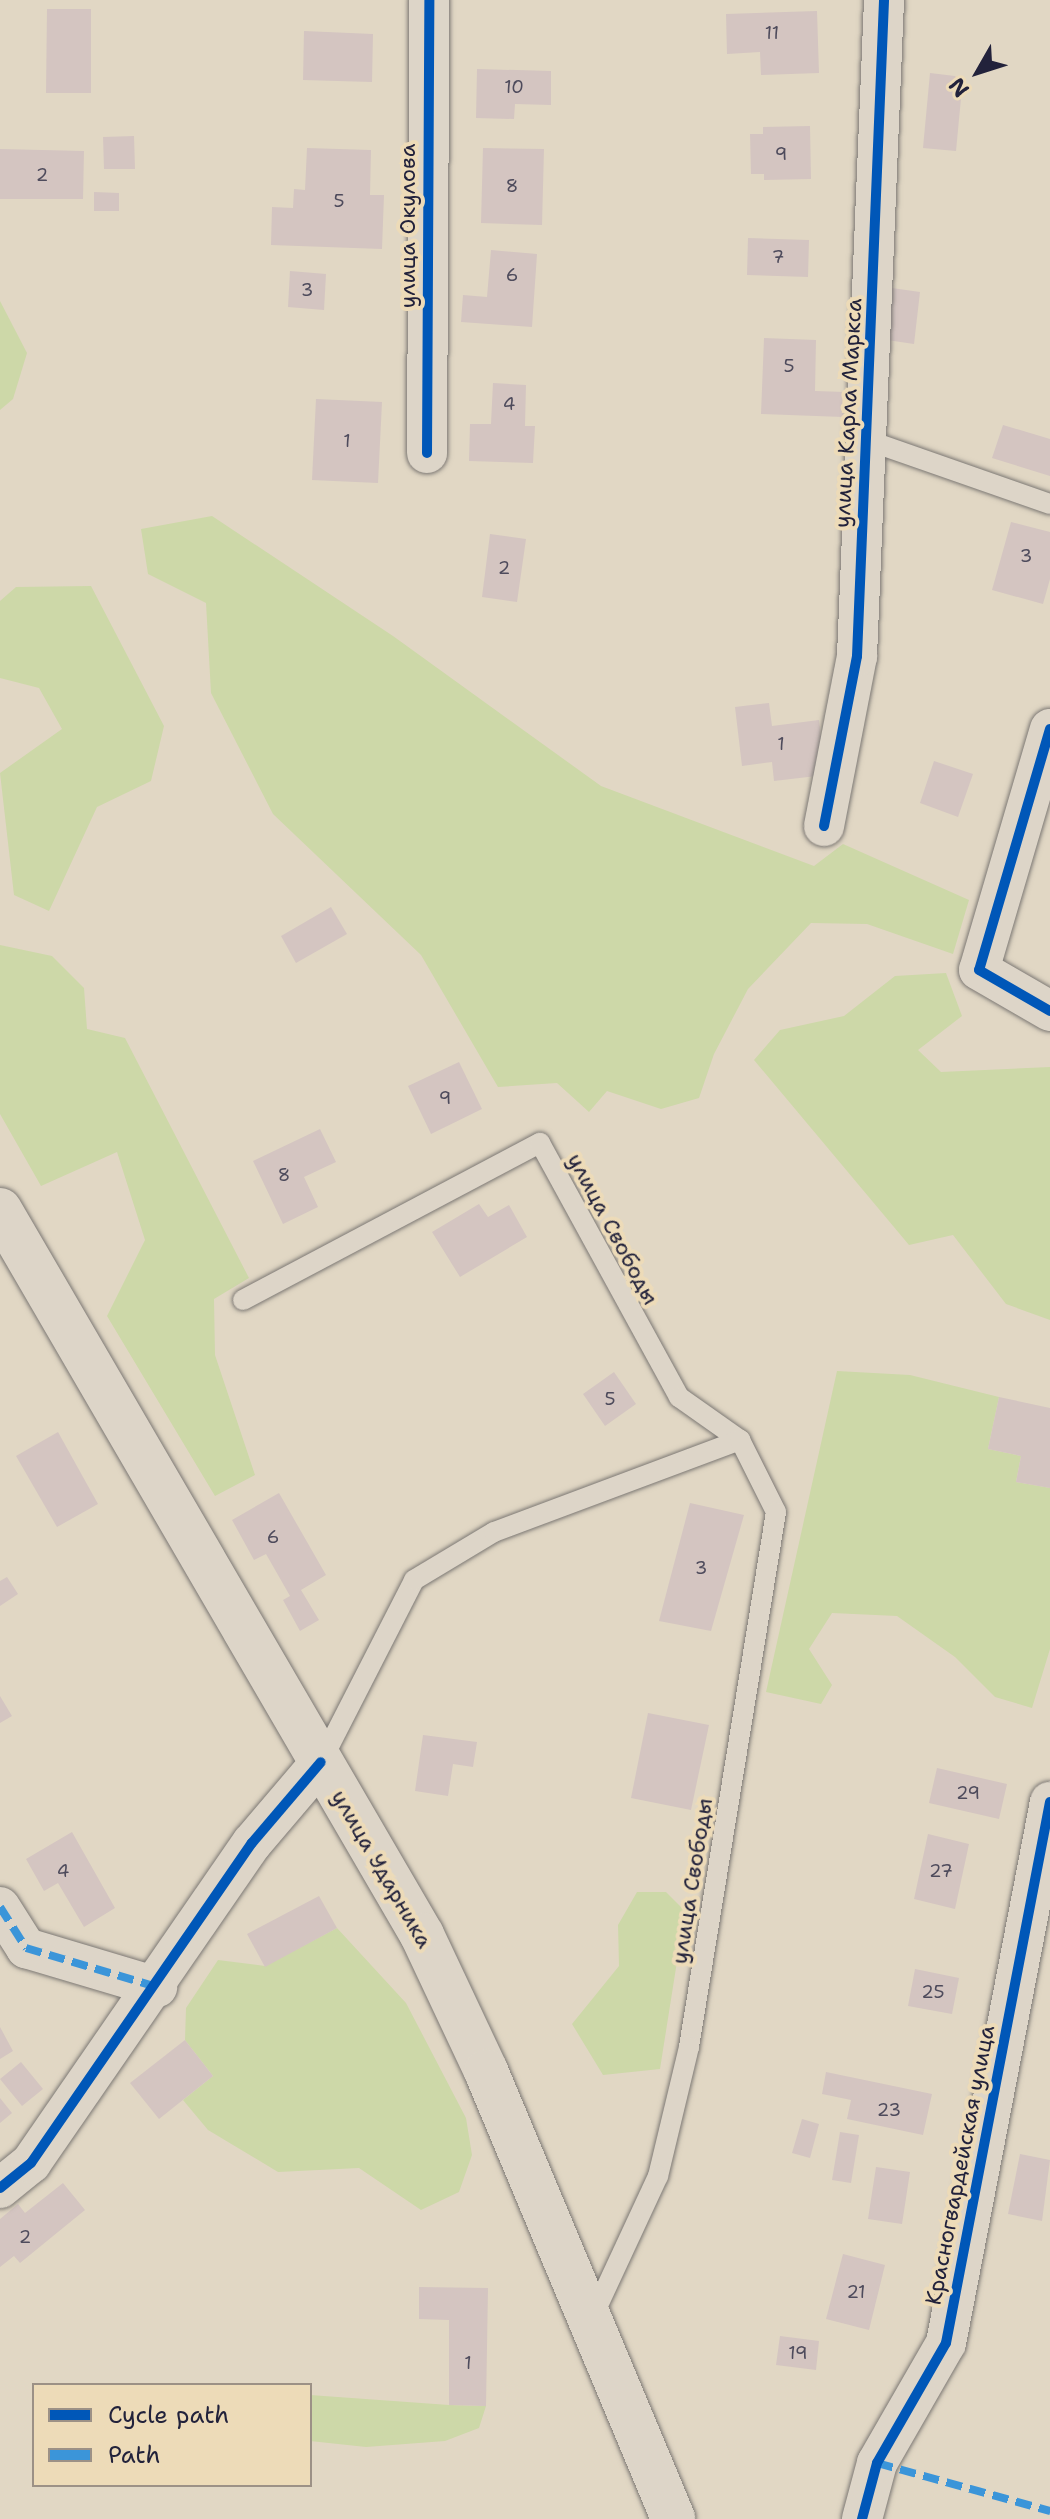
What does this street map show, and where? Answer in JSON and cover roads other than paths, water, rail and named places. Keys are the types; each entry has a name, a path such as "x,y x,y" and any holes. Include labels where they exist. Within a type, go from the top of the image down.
{"main road":[{"name":"улица Ударника","path":"0,1210 422,1935 486,2071 673,2519"}],"street":[{"name":"улица Окулова","path":"427,453 429,0"},
{"name":"улица Карла Маркса","path":"824,826 857,656 884,0"},
{"path":"1050,729 979,970 1050,1011"},
{"path":"0,2188 31,2163 157,1987 252,1843 321,1762"},
{"name":"Красногвардейская улица","path":"862,2519 877,2463 946,2343 1050,1802"},
{"path":"0,1907 26,1948 157,1987"}],"lane":[{"path":"867,440 1050,504"},
{"name":"улица Свободы","path":"243,1300 540,1143 679,1397 740,1440 776,1512 689,2047 658,2176 591,2322"},
{"path":"321,1762 414,1580 494,1532 740,1440"}]}
